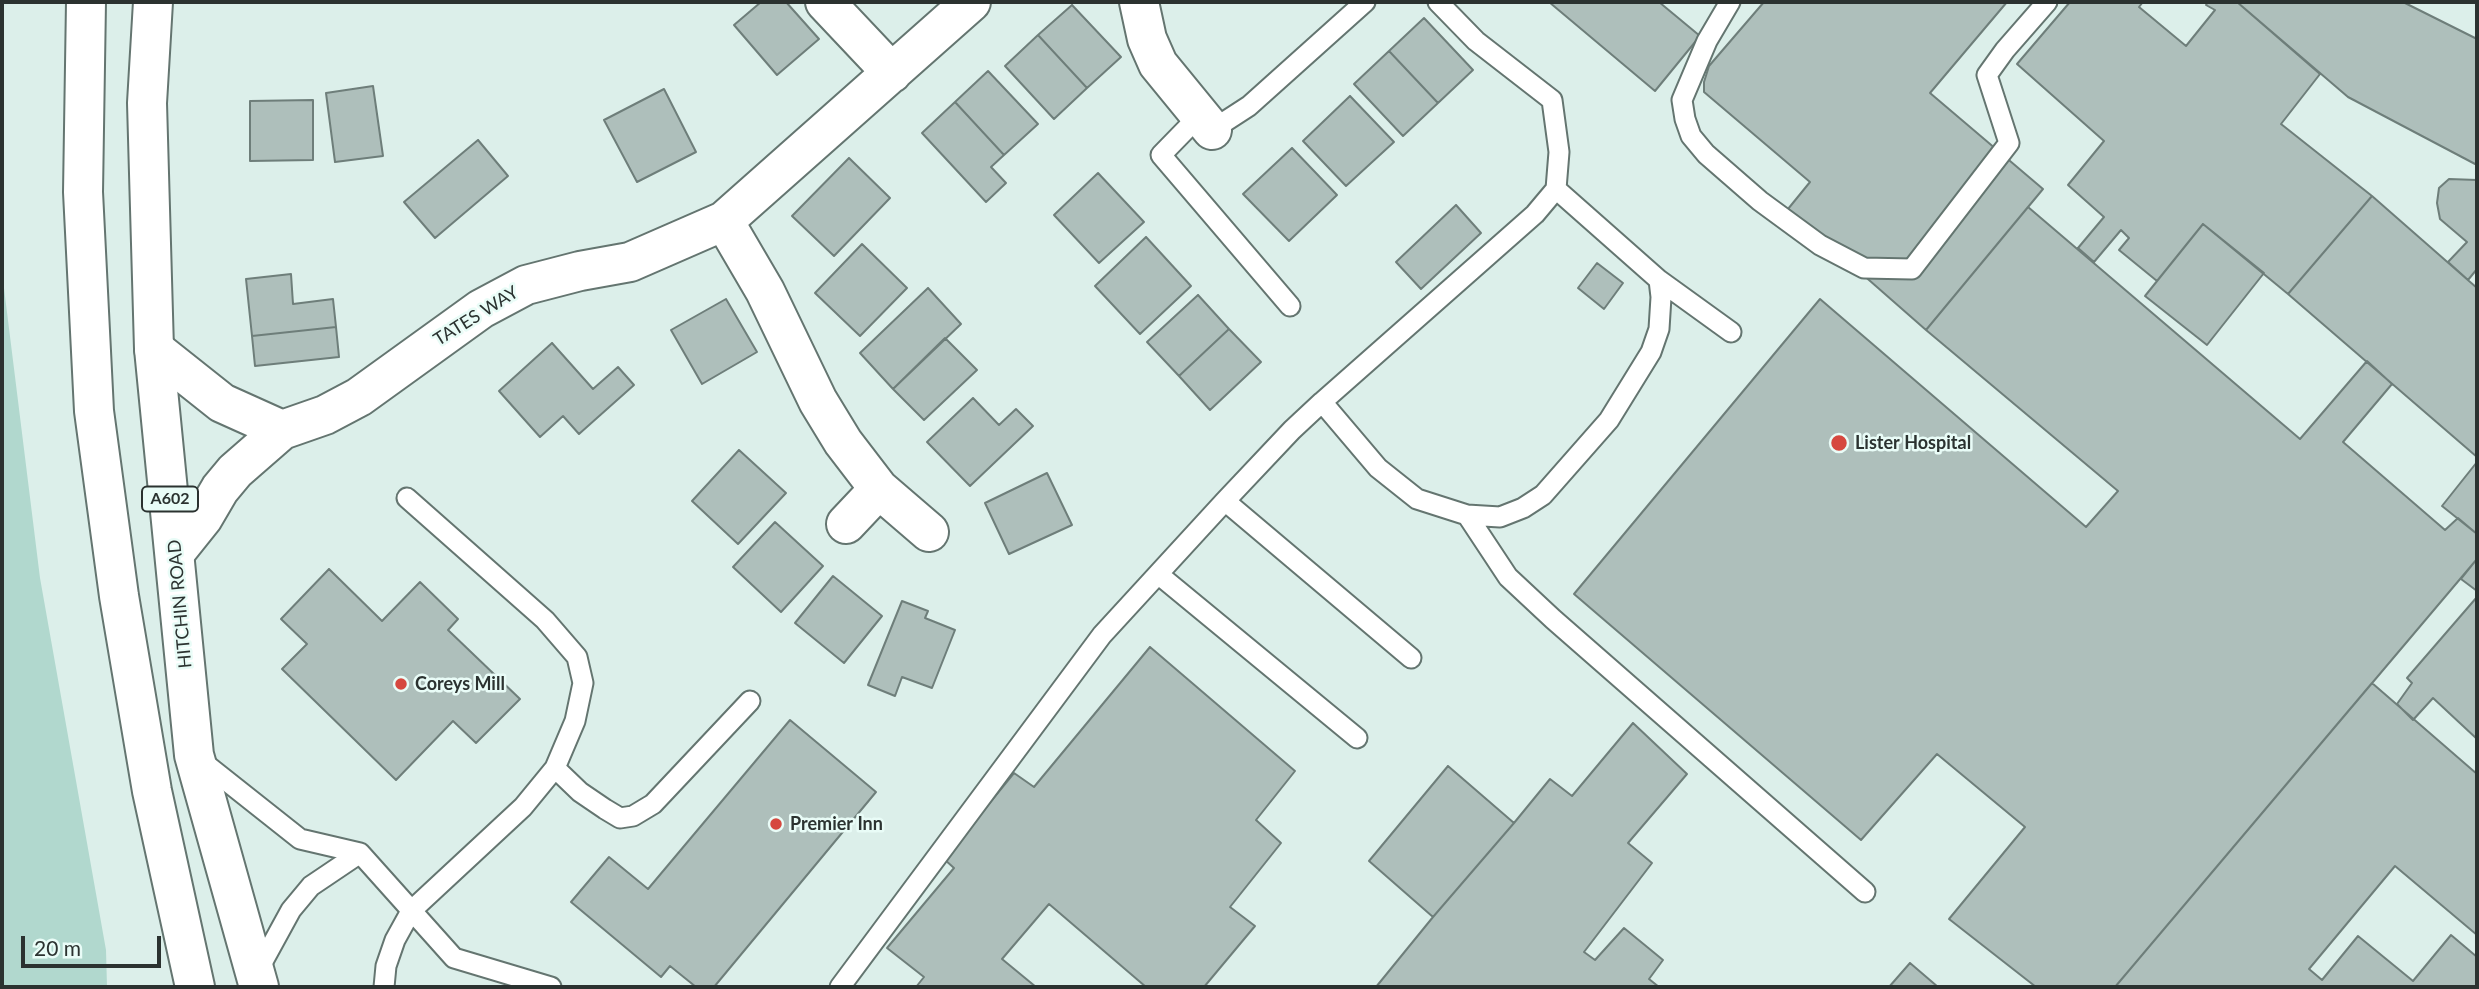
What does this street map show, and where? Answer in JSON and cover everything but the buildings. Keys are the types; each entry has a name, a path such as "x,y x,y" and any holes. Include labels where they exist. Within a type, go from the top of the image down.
{"main road":[{"path":"86,2 83,192 94,411 119,596 150,778 195,987"},
{"name":"HITCHIN ROAD","path":"153,2 147,103 155,349 194,755 258,981"},
{"path":"825,2 892,73"},
{"name":"TATES WAY","path":"175,553 235,471 282,430 325,415 359,397 481,309 526,285 630,262 724,221 971,2"},
{"path":"1139,2 1147,39 1158,64 1206,122"},
{"path":"724,221 765,291 818,401 843,442 879,489 929,532"},
{"path":"155,349 222,403 282,430"},
{"path":"846,524 879,489"}],"lane":[{"path":"1290,306 1161,155 1206,122 1249,106 1365,2"},
{"path":"840,987 1102,635 1292,430 1535,214 1556,189 1559,152 1552,100 1476,41 1438,2"},
{"path":"1730,2 1707,41 1682,100 1691,136 1706,154 1760,201 1820,246 1864,268 1900,269 1912,269 2009,143 1987,75 2047,2"},
{"path":"1556,189 1659,280 1731,332"},
{"path":"1322,402 1378,468 1417,499 1467,515 1500,517 1543,495 1609,420 1651,352 1659,329 1659,280"},
{"path":"384,987 386,966 411,911 523,807 555,768 575,721 583,683 576,657 545,620 407,498"},
{"path":"1225,500 1411,658"},
{"path":"1467,515 1508,577 1865,892"},
{"path":"1158,574 1357,738"},
{"path":"555,768 580,792 605,809 620,818 633,816 653,804 750,701"},
{"path":"194,755 300,839 360,853 454,958 551,987"},
{"path":"258,981 291,910 311,886 360,853"}],"green space":[{"path":"2,272 40,578 106,950 107,987 2,987"}],"place":[{"name":"Lister Hospital","path":"1839,443"},
{"name":"Coreys Mill","path":"401,684"},
{"name":"Premier Inn","path":"776,824"}]}
